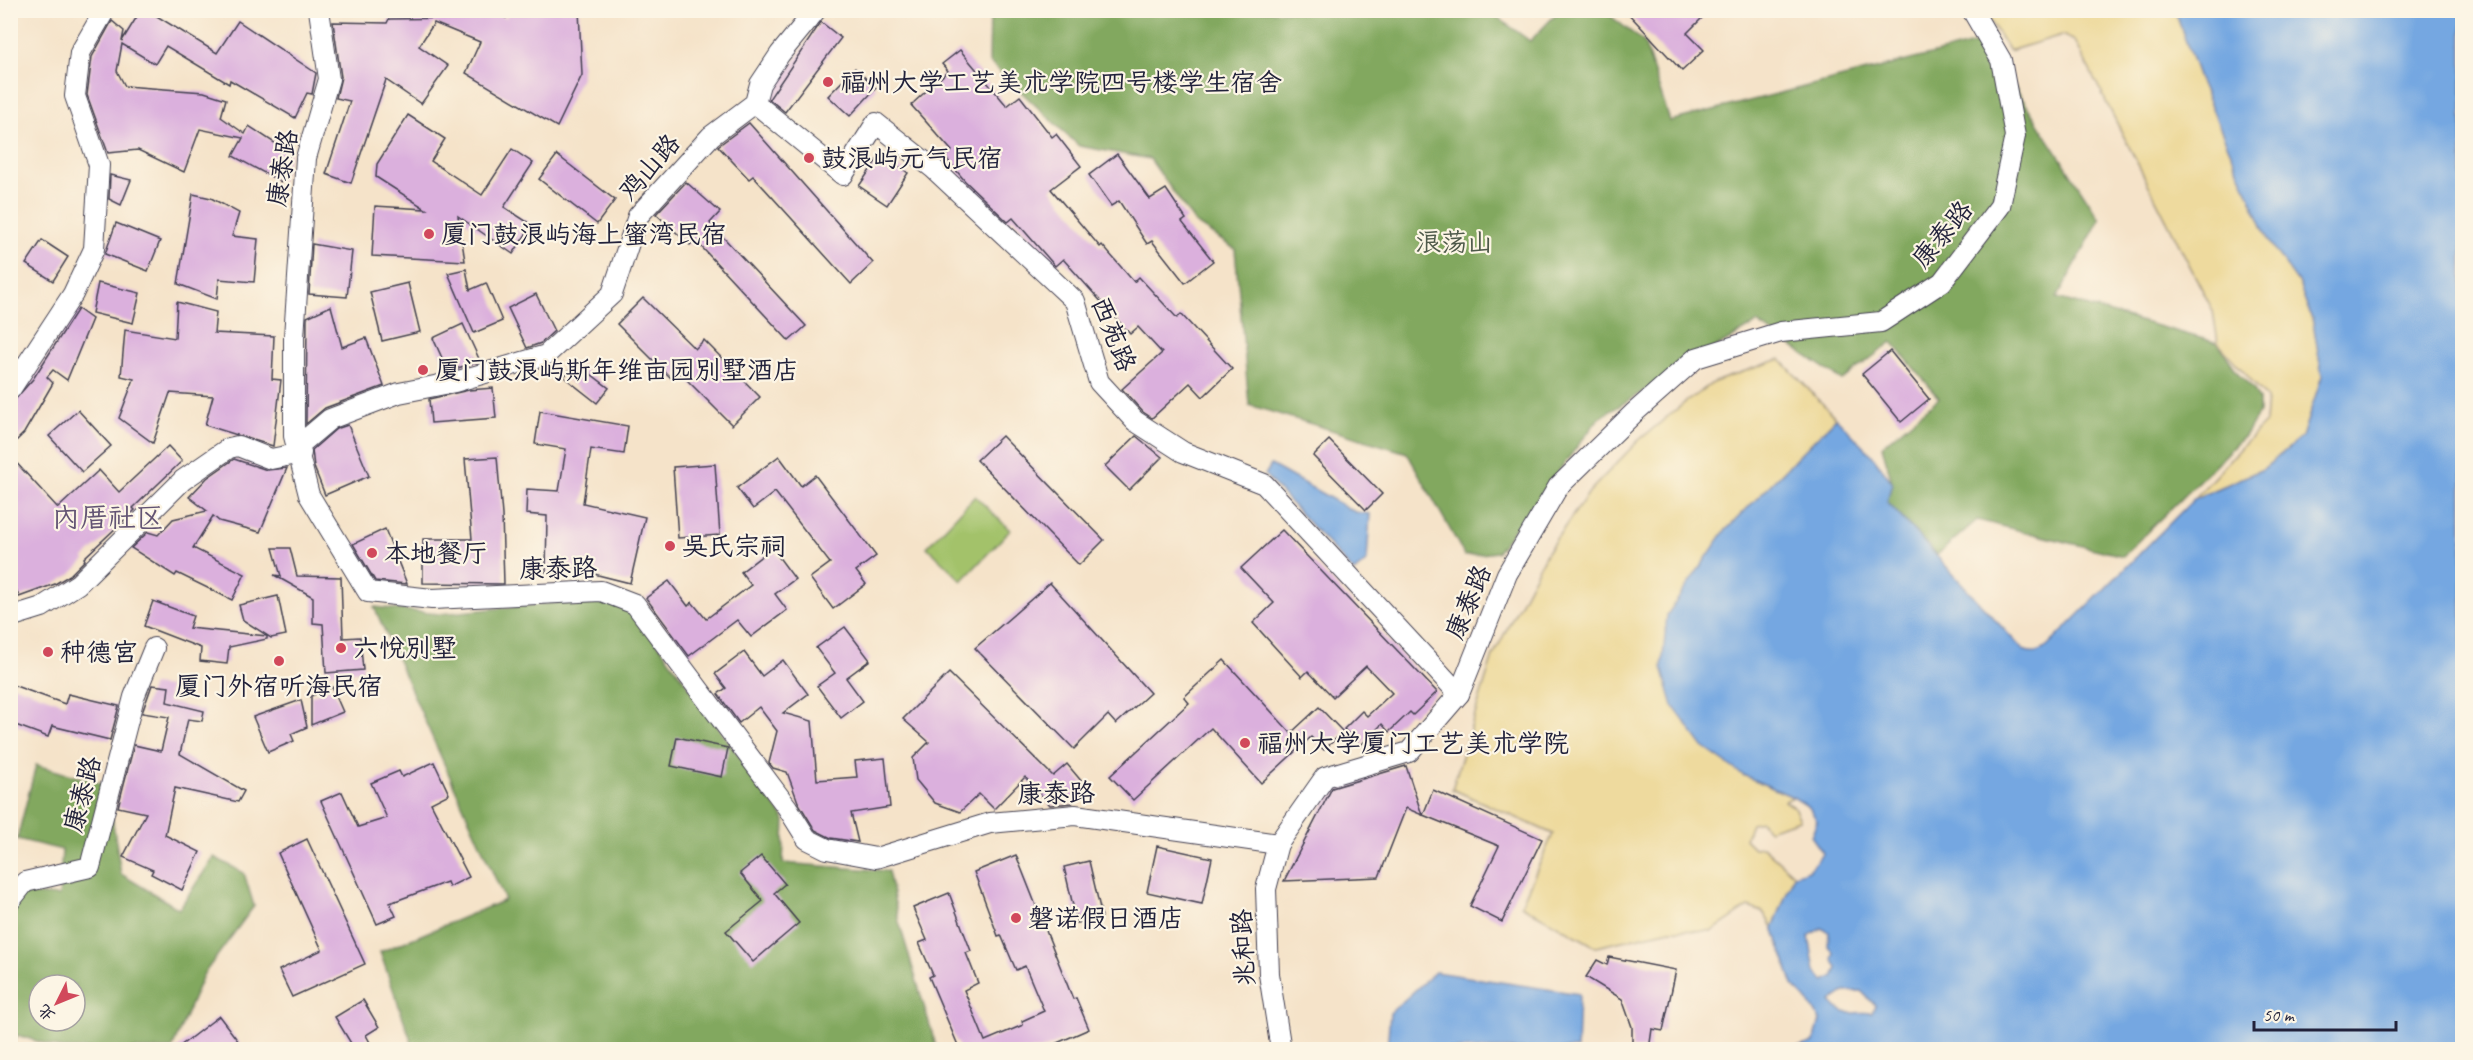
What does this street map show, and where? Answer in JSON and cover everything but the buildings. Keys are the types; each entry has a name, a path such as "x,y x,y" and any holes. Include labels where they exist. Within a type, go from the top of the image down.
{"street":[{"path":"10,390 73,294 94,249 99,165 75,96 80,53 105,10"},
{"path":"755,103 760,84 780,54 816,10"},
{"name":"康泰路","path":"320,14 329,79 306,158 294,337 294,436 309,495 368,592 432,599 601,591 635,603 787,807 807,839 827,849 876,858 990,823 1075,815 1278,844 1325,777 1409,752 1459,694 1507,574 1558,487 1635,412 1696,358 1781,332 1881,322 1942,282 2000,206 2015,136 2001,60 1972,10"},
{"name":"鸡山路","path":"299,450 330,419 399,393 454,382 546,355 612,294 638,216 711,136 755,103"},
{"name":"西苑路","path":"755,103 843,175 876,123 934,169 1075,301 1099,382 1135,421 1183,452 1264,484 1459,694"},
{"path":"10,617 42,607 78,584 183,480 229,448 238,446 271,459 299,450"},
{"name":"康泰路","path":"10,901 24,882 90,867 134,697 154,648"},
{"name":"兆和路","path":"1278,844 1266,889 1269,974 1281,1050"}],"green space":[{"name":"浪荡山","path":"990,11 1489,11 1530,41 1559,11 1604,11 1644,42 1670,121 1985,41 2100,219 2057,298 2218,343 2240,376 2253,388 2259,400 2259,412 2247,433 2123,556 1977,520 1937,555 1887,502 1892,482 1882,446 1939,398 1892,342 1842,380 1757,323 1599,418 1497,552 1465,556 1407,453 1249,405 1235,249 1195,223 1150,159 1079,146 989,62"},
{"path":"975,496 1010,530 962,581 927,547"},
{"path":"607,598 635,612 785,820 783,863 888,871 899,922 937,1049 414,1049 380,952 505,900 374,607 439,614"},
{"path":"36,765 107,785 121,874 179,909 214,857 244,873 254,906 203,975 172,1049 62,1049 17,1035 11,1049 10,893 59,896 62,850 17,839"}],"sand":[{"path":"1984,11 2175,11 2200,81 2269,242 2299,284 2313,322 2322,376 2302,437 2263,469 2194,499 2265,422 2267,398 2218,343 2213,311 2075,41 2062,35 2009,51"},
{"path":"1780,359 1836,418 1724,532 1743,775 1793,797 1785,801 1794,807 1800,820 1768,830 1761,821 1751,824 1745,839 1754,848 1763,847 1794,875 1773,928 1763,912 1748,907 1712,931 1670,930 1596,947 1521,905 1553,834 1452,789 1493,656 1547,552 1590,491 1638,441 1714,382"}],"water":[{"path":"2175,11 2462,11 2462,1049 1793,1049 1814,1042 1820,1020 1811,1005 1793,985 1773,928 1794,875 1809,870 1823,853 1811,836 1817,821 1809,807 1793,797 1743,775 1703,747 1673,706 1662,668 1667,615 1724,532 1836,418 1871,454 1892,482 1887,502 2023,650 2033,652 2048,646 2194,499 2263,469 2302,437 2322,376 2313,322 2299,284 2269,242 2200,81","holes":["1821,928 1829,932 1828,946 1834,953 1832,959 1837,968 1833,977 1824,981 1815,972 1809,936","1861,991 1875,1005 1872,1013 1845,1012 1831,1001 1844,992"]},
{"path":"1271,465 1355,512 1370,514 1367,561 1354,572 1265,475"},
{"path":"1435,972 1579,994 1577,1049 1387,1049 1390,1013"}],"place":[{"name":"福州大学工艺美术学院四号楼学生宿舍","path":"828,82"},
{"name":"鼓浪屿元气民宿","path":"809,158"},
{"name":"厦门鼓浪屿海上蜜湾民宿","path":"429,234"},
{"name":"厦门鼓浪屿斯年维亩园别墅酒店","path":"423,370"},
{"name":"吴氏宗祠","path":"670,546"},
{"name":"本地餐厅","path":"372,553"},
{"name":"六悦别墅","path":"341,648"},
{"name":"种德宫","path":"48,652"},
{"name":"厦门外宿听海民宿","path":"279,661"},
{"name":"福州大学厦门工艺美术学院","path":"1245,743"},
{"name":"磐诺假日酒店","path":"1016,918"}],"district":[{"name":"内厝社区","path":"108,517"}]}
